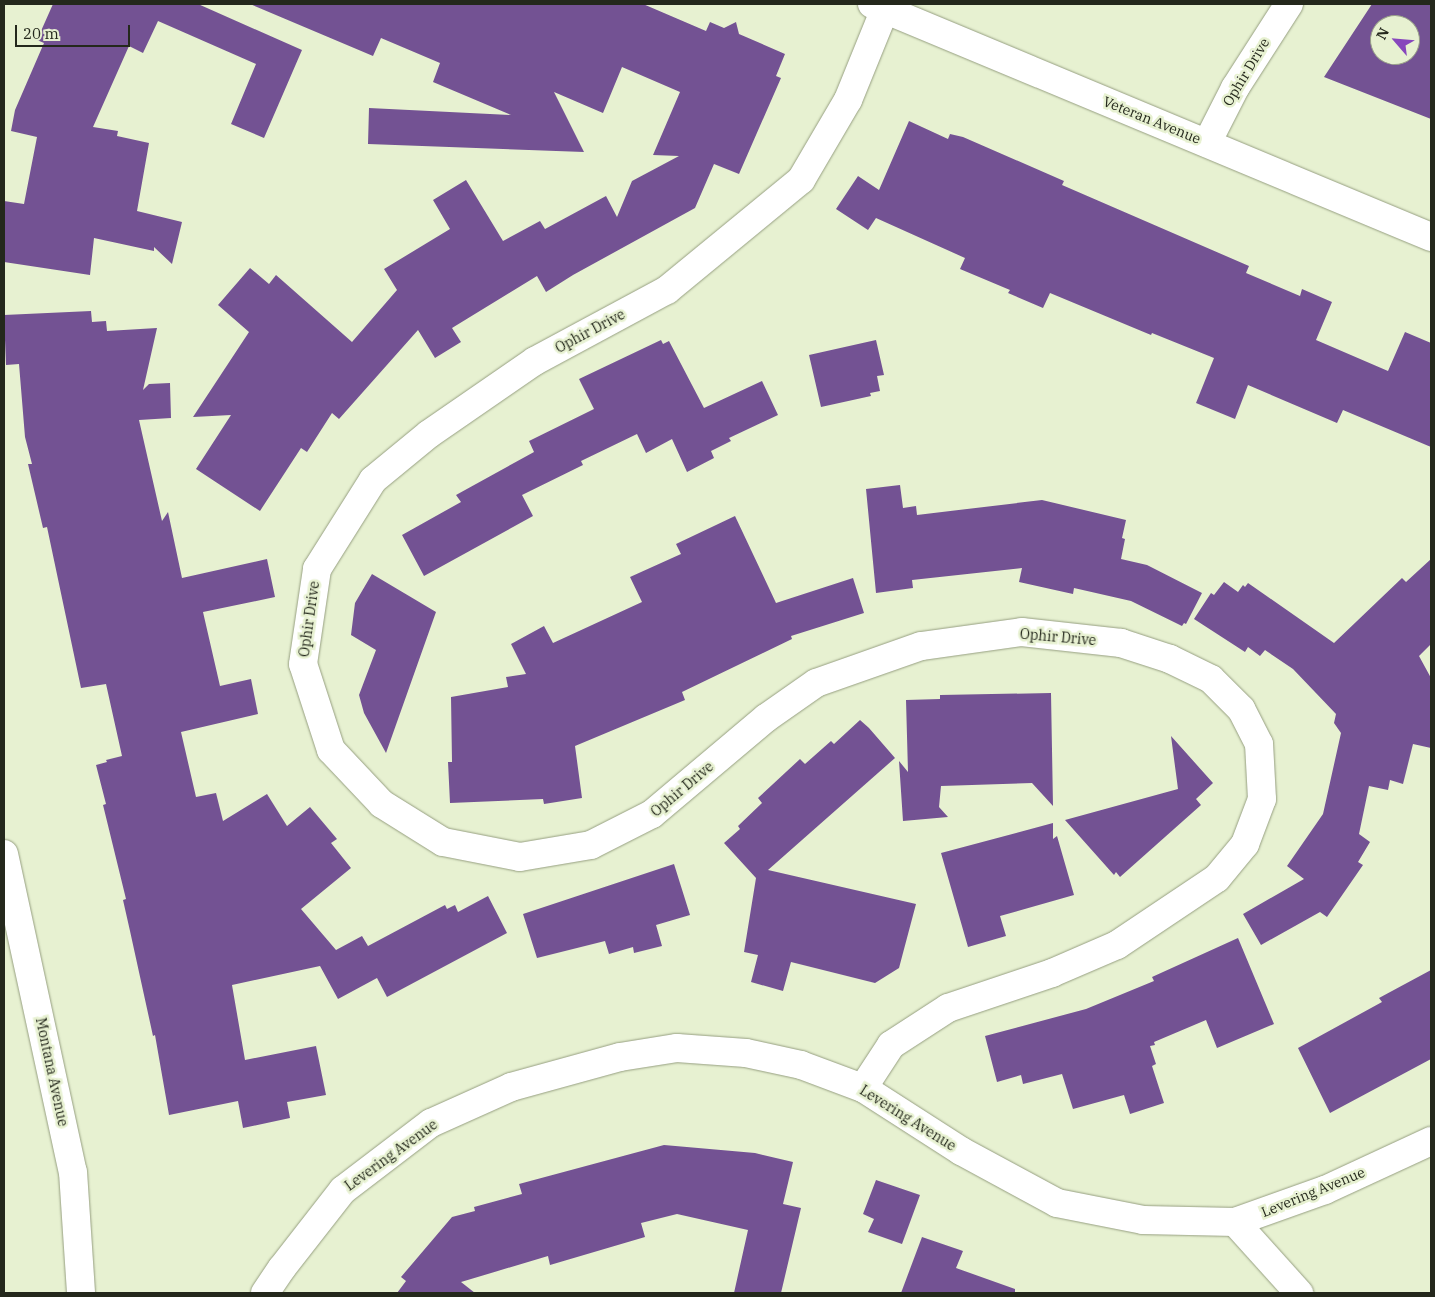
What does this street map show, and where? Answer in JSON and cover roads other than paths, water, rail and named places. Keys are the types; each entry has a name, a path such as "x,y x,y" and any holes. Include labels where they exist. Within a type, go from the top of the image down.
{"street":[{"name":"Ophir Drive","path":"1207,143 1235,88 1289,4"},
{"name":"Ophir Drive","path":"863,1088 891,1045 948,1008 1052,973 1117,945 1217,878 1245,844 1262,799 1259,744 1242,709 1211,679 1170,659 1121,643 1022,632 921,646 816,683 766,718 652,814 591,845 520,857 443,842 382,804 331,750 303,664 317,569 373,480 429,434 535,361 667,290 801,180 848,100 879,7"},
{"name":"Veteran Avenue","path":"879,7 1431,237"},
{"name":"Montana Avenue","path":"4,854 74,1172 81,1293"},
{"name":"Levering Avenue","path":"265,1293 282,1268 343,1190 431,1123 511,1087 620,1057 678,1048 746,1053 801,1064 863,1088 961,1152 1057,1203 1143,1220 1235,1222 1326,1190 1431,1140"},
{"path":"1235,1222 1299,1293"}]}
